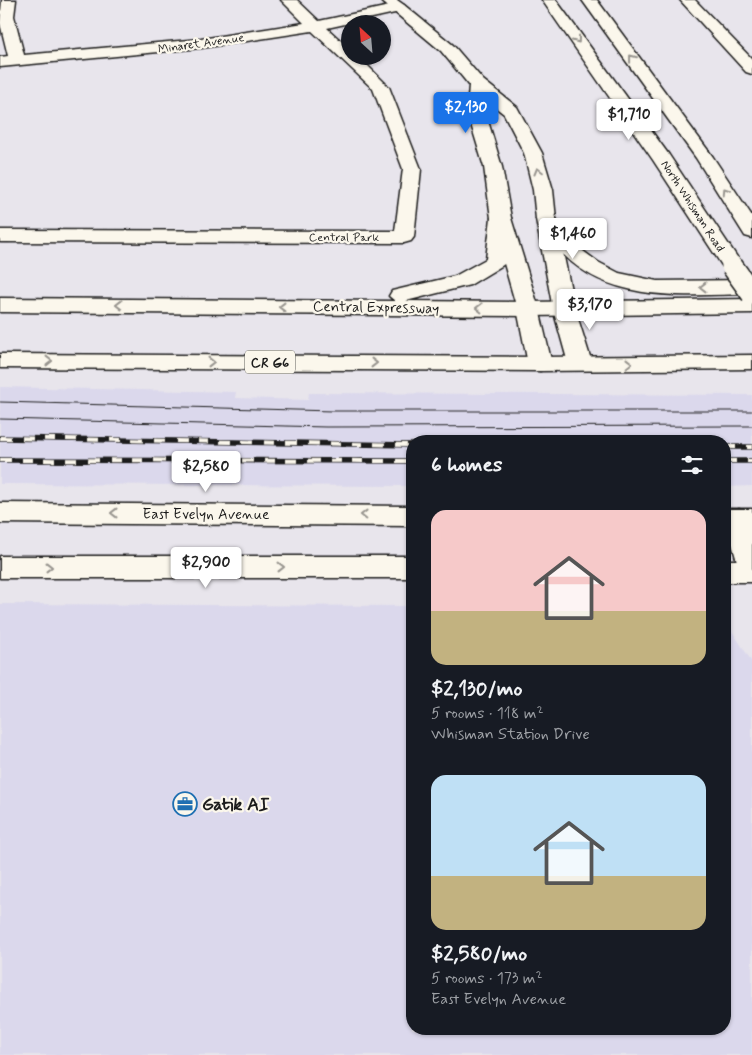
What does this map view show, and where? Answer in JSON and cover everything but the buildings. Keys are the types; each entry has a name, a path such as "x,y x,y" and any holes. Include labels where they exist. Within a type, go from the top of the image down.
{"main road":[{"path":"10,0 6,16 18,60"},
{"name":"Central Park","path":"0,236 404,237 412,169 381,87 288,0"},
{"name":"North Whisman Road","path":"549,0 662,159 752,294"},
{"path":"589,0 704,157 752,232"},
{"path":"687,0 752,69"},
{"path":"393,4 448,48 477,84 511,111 533,152 543,190 546,219 564,309 580,363"},
{"name":"Minaret Avenue","path":"0,62 164,48 315,27 393,4"},
{"path":"477,84 476,111 492,167 501,218 528,309 540,364"},
{"path":"345,307 450,286 484,271 496,261 501,218"},
{"path":"546,219 572,252 591,267 613,278 642,287 752,287"},
{"name":"Central Expressway","path":"0,304 528,309 752,306"},
{"name":"CR G6","path":"0,361 540,364 752,362"},
{"name":"East Evelyn Avenue","path":"0,513 406,516"},
{"path":"739,519 752,565"},
{"path":"0,567 406,567"},
{"path":"731,571 752,571"}],"shaded area":[{"path":"0,387 236,392 235,398 308,400 309,393 752,395 752,486 731,487 731,435 406,435 406,486 0,484"},
{"path":"0,604 406,606 406,1035 731,1035 731,629 752,662 752,1055 0,1055"}],"tram line":[{"path":"0,402 332,411 752,411"},
{"path":"0,419 326,427 752,426"}],"railway":[{"path":"0,438 406,445"},
{"path":"731,447 752,447"},
{"path":"0,460 406,461"},
{"path":"731,461 752,461"}],"place":[{"name":"Gatik AI","path":"185,804"}]}
